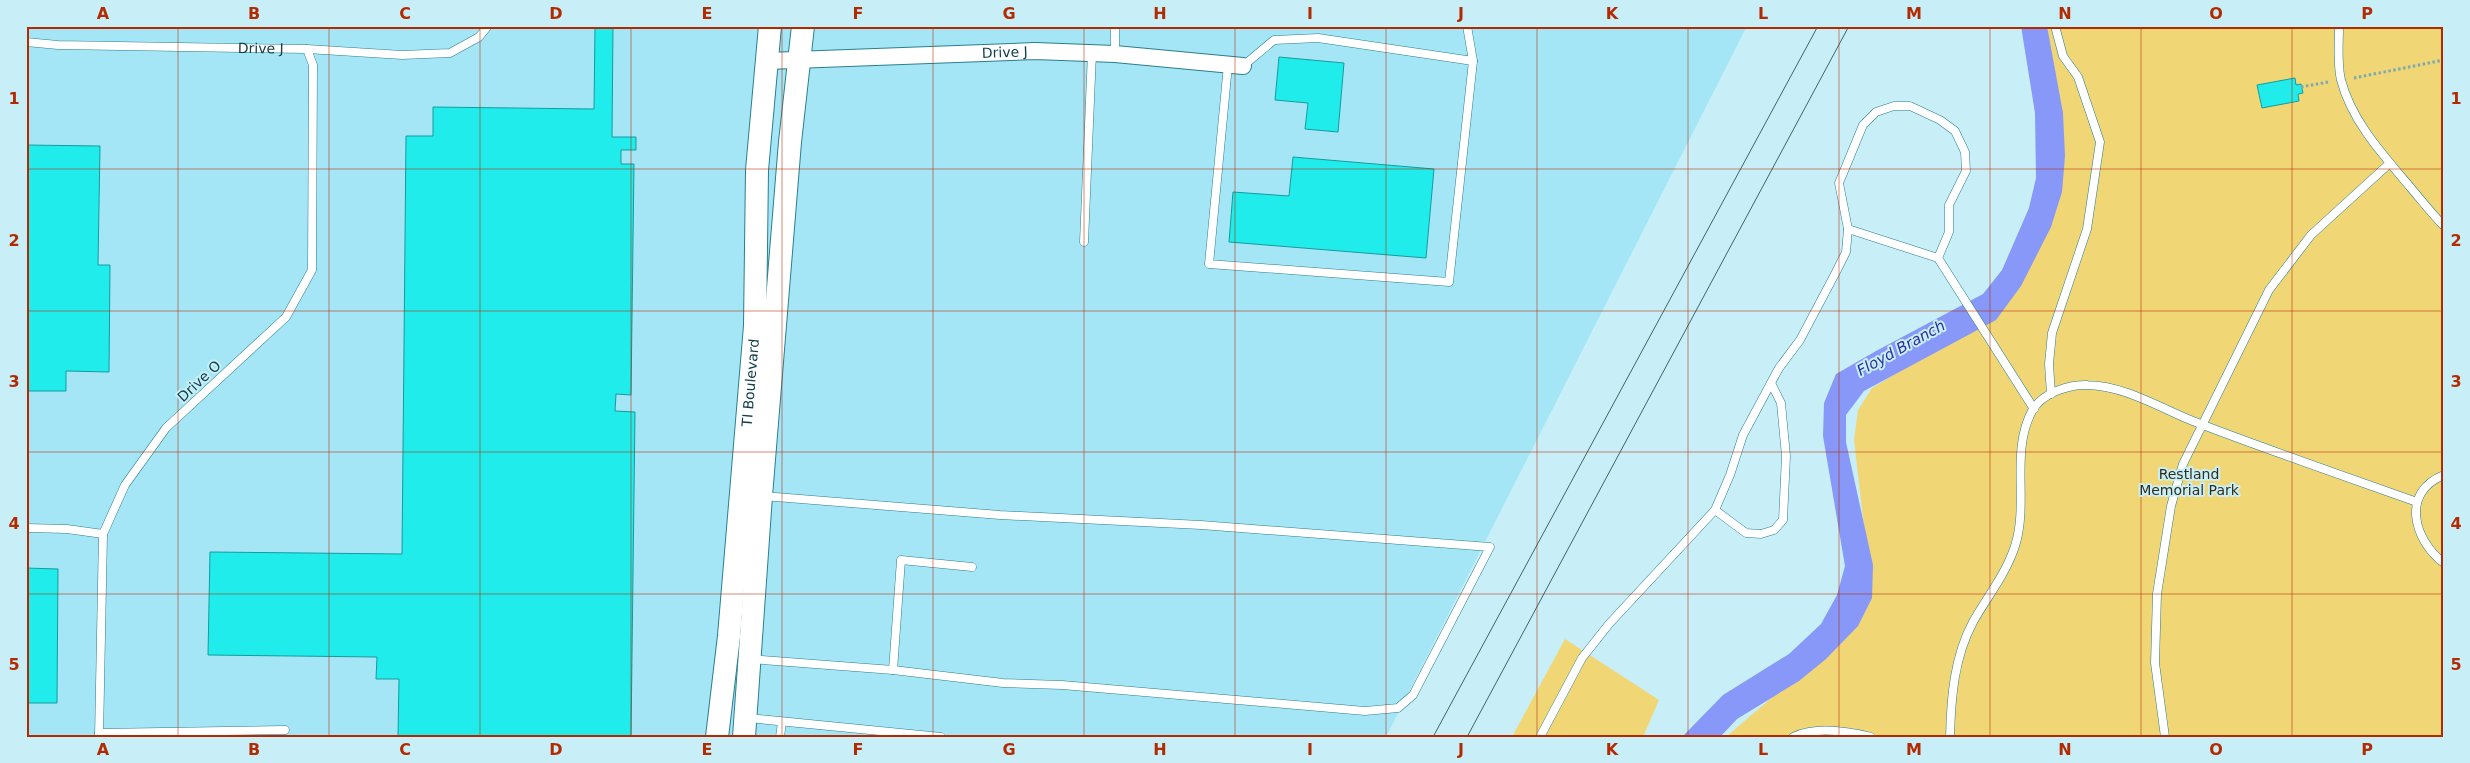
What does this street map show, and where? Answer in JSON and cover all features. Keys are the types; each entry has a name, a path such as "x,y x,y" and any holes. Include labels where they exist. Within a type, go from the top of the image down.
{"street":[{"name":"TI Boulevard","path":"716,737 729,636 756,326 756,170 770,26"},
{"name":"TI Boulevard","path":"745,727 748,659 761,496 790,152 803,26"},
{"name":"Drive J","path":"766,61 1034,51 1115,54 1236,65"}],"lane":[{"name":"Drive J","path":"26,42 58,46 308,49 402,55 450,52 479,37 488,26"},
{"path":"1115,26 1115,54"},
{"path":"1467,26 1473,61 1449,282 1209,264 1236,65 1274,40 1318,38 1473,61"},
{"path":"2051,394 2049,364 2052,333 2087,229 2100,142 2078,77 2063,56 2055,26"},
{"path":"2339,26 2339,62 2346,95 2367,134 2444,226"},
{"name":"Drive O","path":"99,735 104,534 125,486 166,428 286,317 312,270 313,65 308,49"},
{"path":"1084,242 1092,53"},
{"path":"1540,737 1564,689 1593,644 1609,624 1715,510 1730,475 1743,435 1779,368 1800,340 1846,252 1848,229 1838,183 1863,125 1876,112 1894,106 1910,106 1940,120 1955,131 1965,152 1966,171 1949,205 1949,232 1938,258"},
{"path":"2165,737 2155,663 2154,630 2157,594 2171,506 2184,464 2201,425 2269,290 2316,230 2390,163"},
{"path":"1848,229 1938,258 2034,409"},
{"path":"1715,510 1746,533 1761,534 1774,530 1783,520 1786,456 1781,403 1771,383"},
{"path":"1950,737 1954,680 1962,648 1972,624 2006,568 2015,545 2020,522 2022,450 2025,430 2034,409 2051,394 2072,386 2107,387 2201,425 2417,502"},
{"path":"2444,475 2422,491 2417,502 2416,527 2427,548 2444,563"},
{"path":"748,659 893,670 1003,683 1062,685 1365,711 1398,708 1413,695 1490,547 1200,525 1000,516 761,496"},
{"path":"26,528 68,529 104,534"},
{"path":"893,670 901,560 972,566"},
{"path":"745,727 782,722 941,737"},
{"path":"780,737 782,722"},
{"path":"99,735 285,730"},
{"path":"1793,737 1802,732 1829,730 1871,737"}],"path":[{"path":"2301,87 2444,60"}],"shaded area":[{"path":"26,26 1747,26 1386,737 26,737"}],"green space":[{"name":"Restland Memorial Park","path":"2047,26 2444,26 2444,737 1726,737 1842,637 1871,588 1854,440 1858,410 1872,388 2002,310 2061,133"},
{"path":"1565,639 1659,700 1643,737 1512,737"}],"water":[{"name":"Floyd Branch","path":"2021,26 2047,26 2063,113 2065,156 2062,192 2051,227 2021,286 1996,320 1864,391 1846,415 1846,442 1873,565 1872,598 1858,626 1826,659 1799,681 1737,719 1720,737 1682,737 1723,695 1789,654 1821,624 1837,595 1845,566 1823,436 1824,403 1836,374 1983,294 2002,270 2029,208 2036,178 2035,113"}],"building":[{"path":"595,26 613,26 612,137 636,137 636,150 621,150 621,164 634,164 631,395 616,394 615,411 635,412 631,737 398,737 399,679 376,679 377,657 208,655 210,552 402,554 406,136 433,136 433,107 594,109"},
{"path":"1279,57 1344,63 1338,132 1305,129 1308,103 1275,100"},
{"path":"2295,78 2296,85 2301,84 2303,93 2298,94 2299,101 2262,108 2257,85"},
{"path":"26,145 100,146 98,265 110,265 109,372 66,371 66,391 26,391"},
{"path":"1293,157 1434,169 1426,258 1229,242 1233,192 1289,196"},
{"path":"26,568 58,569 57,703 26,703"}],"tram line":[{"path":"1433,737 1818,26"},
{"path":"1467,737 1849,26"}]}
